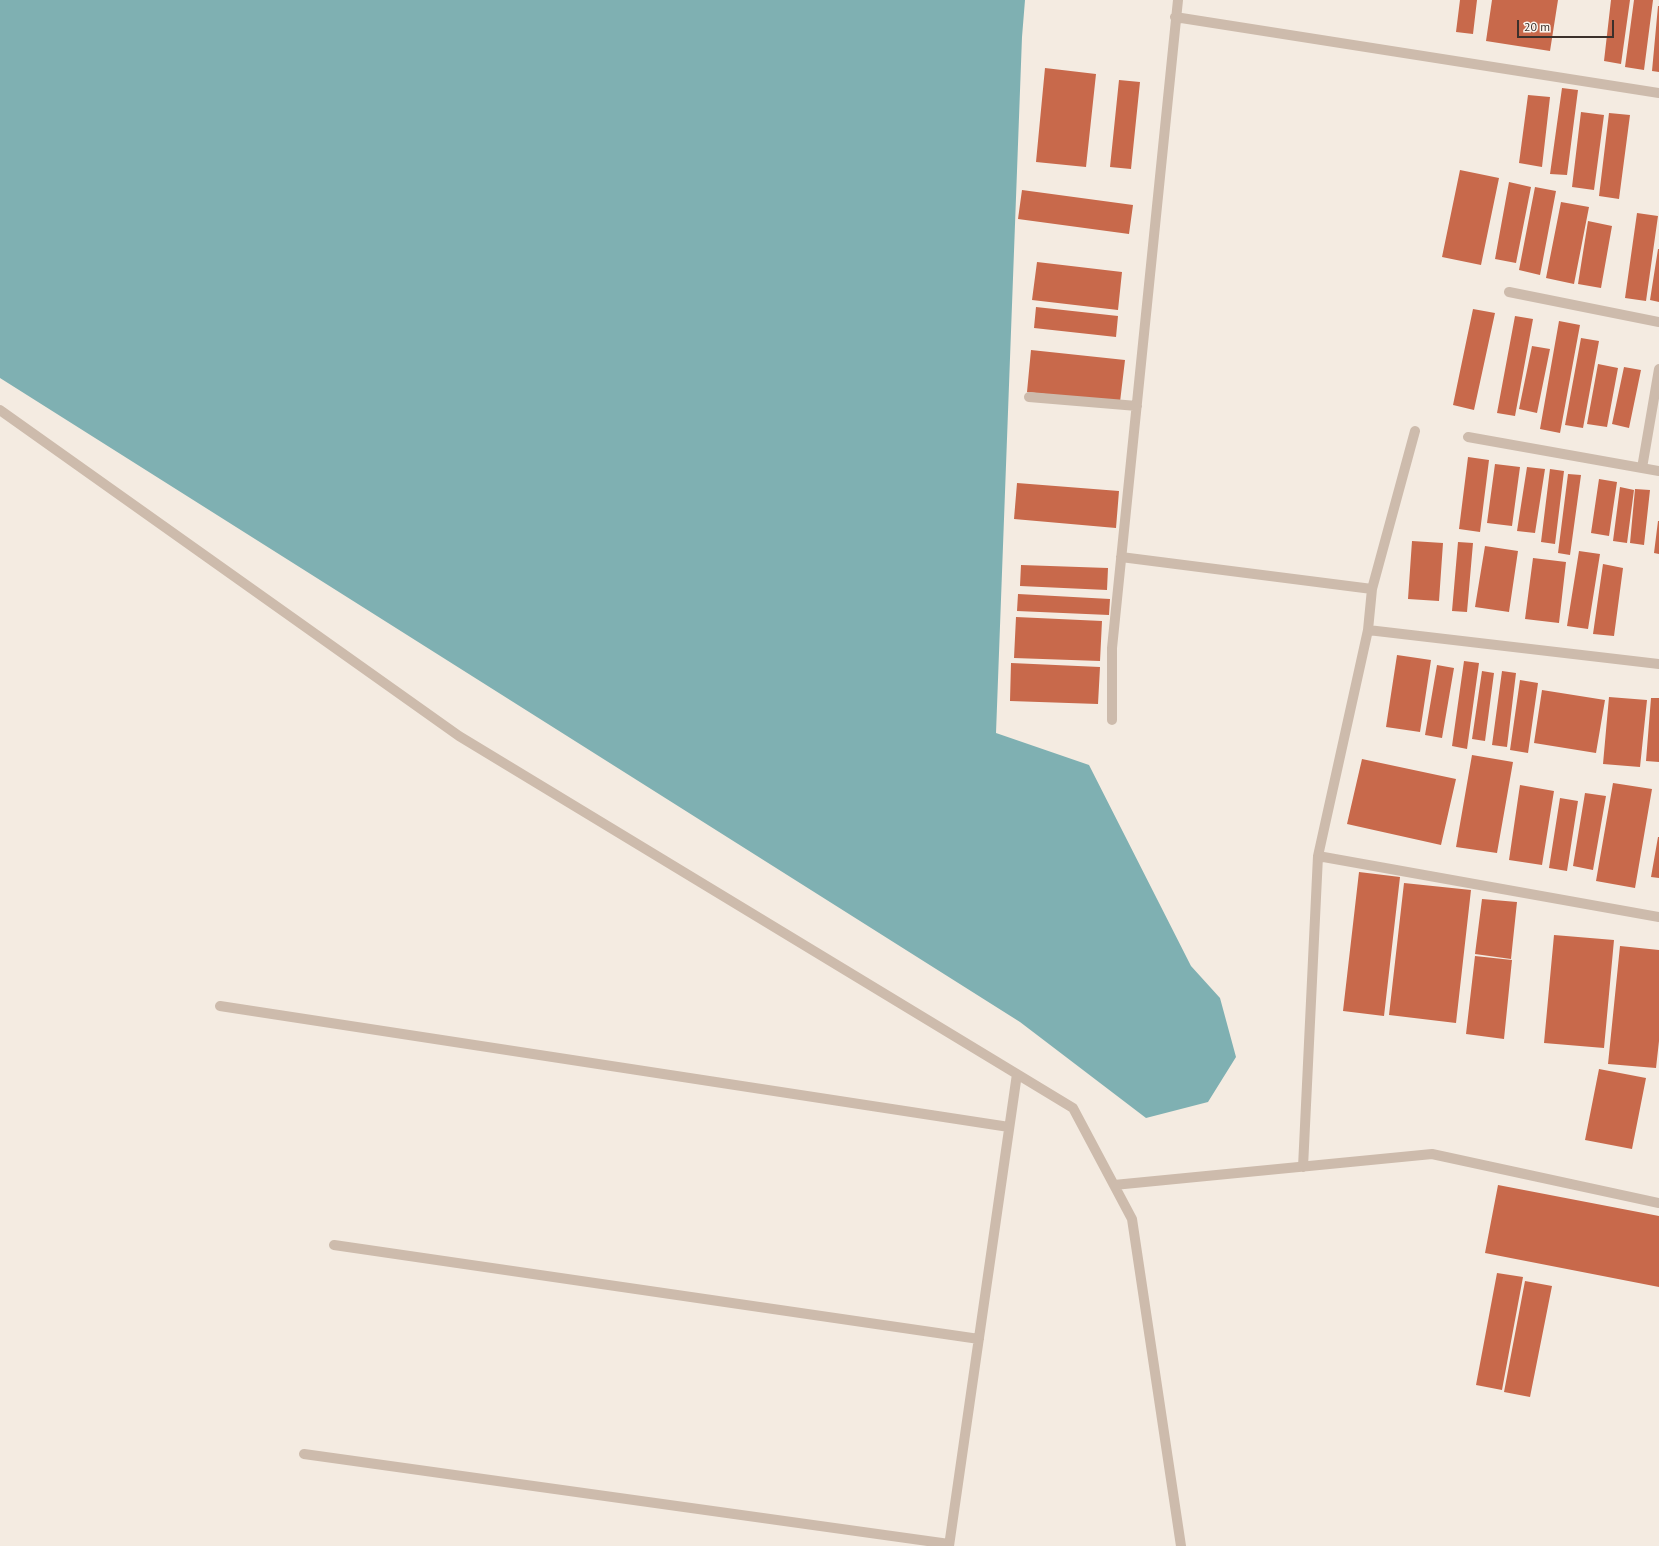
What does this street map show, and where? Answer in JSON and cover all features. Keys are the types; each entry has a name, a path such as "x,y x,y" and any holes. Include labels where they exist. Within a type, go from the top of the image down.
{"street":[{"path":"1112,720 1112,648 1175,17 1178,0"},
{"path":"1175,17 1659,93"},
{"path":"1509,292 1659,322"},
{"path":"1642,468 1659,369"},
{"path":"1029,397 1137,406"},
{"path":"0,410 459,736 1074,1108 1132,1219 1181,1546"},
{"path":"1303,1167 1318,856 1368,630 1372,589 1415,431"},
{"path":"1468,437 1659,470"},
{"path":"1121,557 1372,589"},
{"path":"1368,630 1659,664"},
{"path":"1318,856 1659,917"},
{"path":"220,1006 1009,1127"},
{"path":"304,1454 949,1545 1017,1074"},
{"path":"1114,1185 1432,1154 1659,1203"},
{"path":"334,1245 979,1339"}],"water":[{"path":"0,0 1025,0 1022,37 996,733 1089,765 1191,966 1220,998 1236,1057 1208,1102 1146,1118 1020,1022 0,378"}],"building":[{"path":"1460,0 1477,0 1473,34 1456,32"},
{"path":"1492,0 1558,0 1550,51 1486,41"},
{"path":"1611,0 1630,0 1621,64 1604,61"},
{"path":"1634,0 1653,0 1644,70 1625,67"},
{"path":"1659,6 1659,72 1652,71"},
{"path":"1045,68 1096,74 1086,167 1036,162"},
{"path":"1119,80 1140,82 1131,169 1110,167"},
{"path":"1562,88 1578,90 1567,175 1550,174"},
{"path":"1528,95 1550,97 1542,167 1519,163"},
{"path":"1581,112 1604,115 1594,190 1572,187"},
{"path":"1609,113 1630,115 1619,199 1599,196"},
{"path":"1460,170 1499,178 1481,265 1442,257"},
{"path":"1509,182 1531,187 1516,263 1495,259"},
{"path":"1535,187 1556,191 1540,275 1519,270"},
{"path":"1022,190 1133,205 1129,234 1018,219"},
{"path":"1561,202 1589,207 1574,284 1546,278"},
{"path":"1637,213 1658,216 1646,301 1625,298"},
{"path":"1588,221 1612,226 1601,288 1578,284"},
{"path":"1659,249 1659,302 1650,300"},
{"path":"1037,262 1122,272 1118,310 1032,300"},
{"path":"1036,307 1118,316 1116,337 1034,328"},
{"path":"1473,309 1495,313 1474,410 1453,405"},
{"path":"1515,316 1533,319 1515,416 1497,413"},
{"path":"1559,321 1580,325 1560,433 1540,429"},
{"path":"1581,338 1599,341 1583,428 1565,425"},
{"path":"1532,346 1550,349 1537,413 1519,409"},
{"path":"1031,350 1125,360 1120,402 1027,392"},
{"path":"1598,364 1618,368 1607,427 1587,424"},
{"path":"1624,367 1641,370 1629,428 1612,424"},
{"path":"1468,457 1489,460 1480,532 1459,529"},
{"path":"1495,464 1520,467 1512,526 1487,523"},
{"path":"1527,467 1545,469 1535,533 1517,531"},
{"path":"1550,469 1564,471 1555,544 1541,542"},
{"path":"1568,474 1581,475 1570,555 1558,553"},
{"path":"1599,479 1617,482 1609,536 1591,533"},
{"path":"1017,483 1119,491 1116,528 1014,519"},
{"path":"1620,487 1634,490 1627,543 1613,541"},
{"path":"1635,489 1650,490 1644,545 1630,543"},
{"path":"1659,521 1659,554 1654,553"},
{"path":"1412,541 1443,543 1439,601 1408,599"},
{"path":"1458,542 1473,543 1467,612 1452,611"},
{"path":"1485,546 1518,551 1509,612 1475,607"},
{"path":"1579,551 1600,554 1588,629 1567,626"},
{"path":"1533,558 1566,562 1559,623 1525,619"},
{"path":"1603,564 1623,568 1614,636 1593,634"},
{"path":"1021,565 1108,568 1107,590 1020,586"},
{"path":"1018,594 1110,599 1109,615 1017,611"},
{"path":"1016,617 1102,621 1100,661 1014,658"},
{"path":"1397,655 1431,660 1420,732 1386,727"},
{"path":"1464,661 1479,663 1467,749 1452,746"},
{"path":"1011,663 1100,667 1098,704 1010,701"},
{"path":"1437,665 1454,668 1442,738 1425,735"},
{"path":"1482,671 1494,673 1485,741 1472,739"},
{"path":"1502,671 1516,673 1507,747 1492,745"},
{"path":"1520,680 1538,683 1528,753 1510,750"},
{"path":"1542,690 1605,700 1596,753 1534,743"},
{"path":"1609,697 1647,700 1640,767 1603,764"},
{"path":"1651,698 1659,698 1659,762 1646,761"},
{"path":"1472,755 1513,762 1497,853 1456,847"},
{"path":"1362,759 1456,779 1441,845 1347,824"},
{"path":"1613,783 1652,789 1635,888 1596,881"},
{"path":"1520,785 1554,791 1542,865 1509,860"},
{"path":"1585,793 1606,796 1593,870 1573,866"},
{"path":"1560,798 1578,801 1567,871 1549,868"},
{"path":"1659,837 1659,878 1651,877"},
{"path":"1359,872 1400,877 1384,1016 1343,1011"},
{"path":"1404,883 1471,890 1456,1023 1389,1015"},
{"path":"1482,899 1517,902 1511,959 1475,954"},
{"path":"1554,935 1614,940 1604,1048 1544,1043"},
{"path":"1620,946 1659,950 1659,1041 1656,1068 1608,1064"},
{"path":"1475,956 1512,960 1504,1039 1466,1034"},
{"path":"1599,1069 1646,1078 1632,1149 1585,1140"},
{"path":"1498,1185 1659,1216 1659,1287 1485,1253"},
{"path":"1497,1273 1523,1277 1502,1390 1476,1385"},
{"path":"1525,1281 1552,1286 1530,1397 1504,1392"}]}
